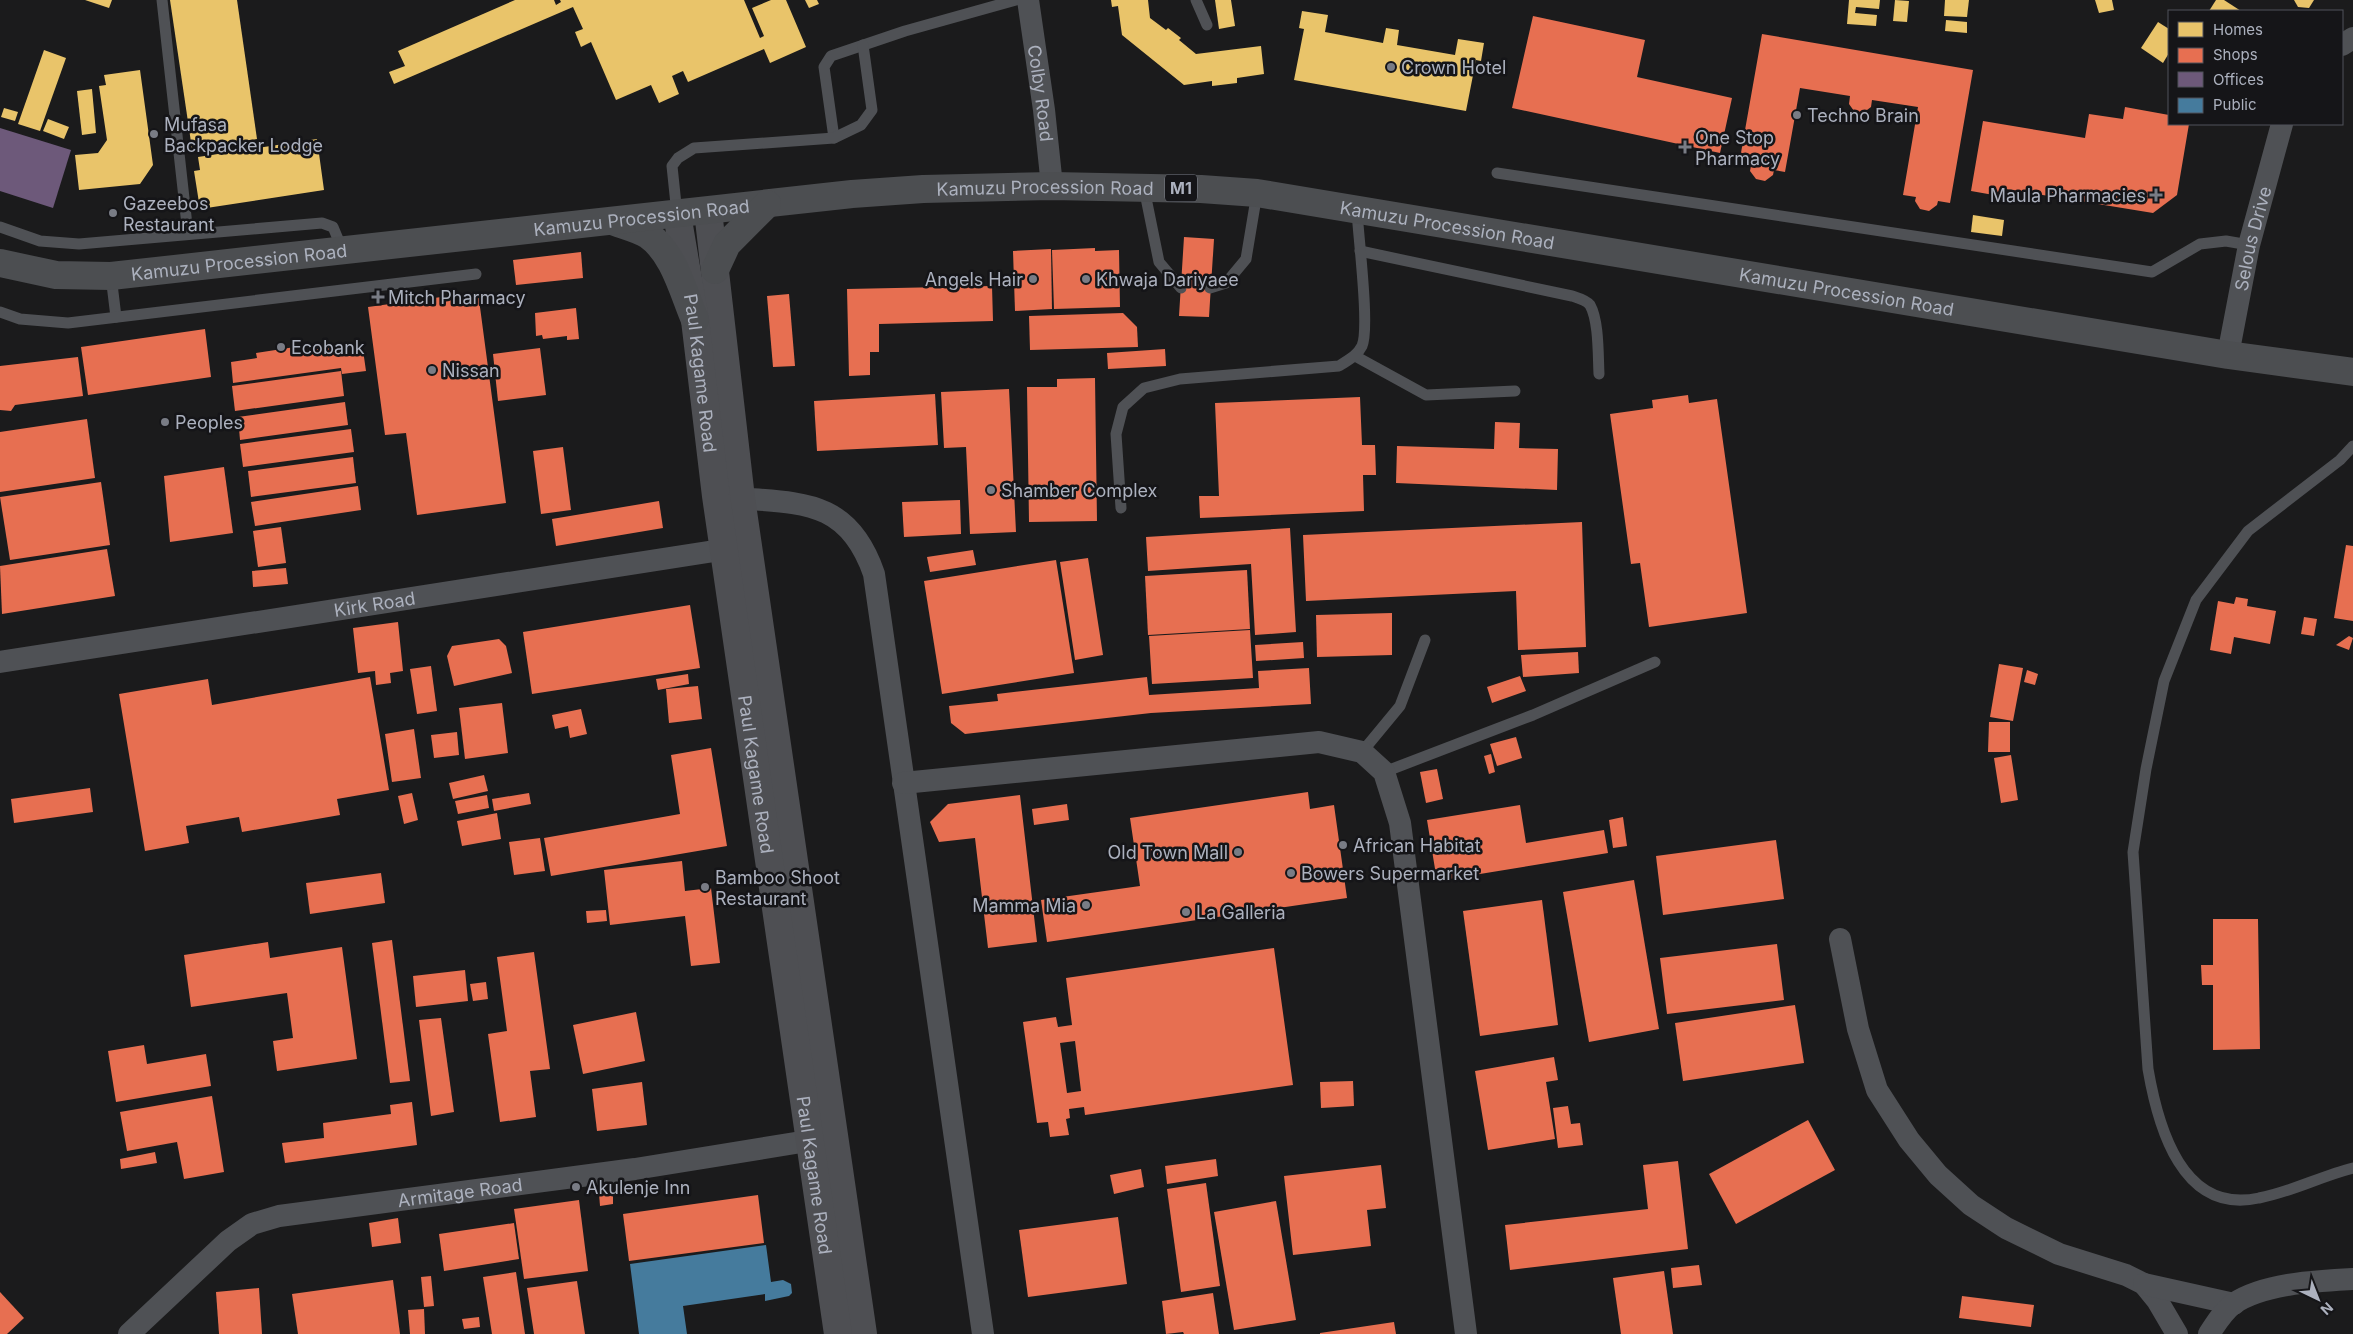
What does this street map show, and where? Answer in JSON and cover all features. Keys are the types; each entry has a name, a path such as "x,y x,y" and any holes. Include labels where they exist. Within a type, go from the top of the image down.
{"highway":[{"name":"Kamuzu Procession Road","path":"0,263 56,275 111,276 852,194 923,189 1052,186 1201,189 1257,194 1357,209 2228,355 2353,372"},
{"path":"715,270 727,244 767,204"},
{"path":"611,221 646,234 658,243 667,257 695,320"}],"main road":[{"path":"708,210 715,270 729,497"},
{"name":"Paul Kagame Road","path":"677,214 737,548 821,1139 838,1334"},
{"path":"821,1139 863,1334"}],"street":[{"name":"Colby Road","path":"1028,0 1044,110 1052,186"},
{"name":"Selous Drive","path":"2228,355 2248,245 2282,125"},
{"path":"729,497 808,506 831,514 846,524 866,551 879,599 903,783 983,1334"},
{"name":"Kirk Road","path":"0,662 737,548"},
{"path":"903,783 1319,742 1362,752 1384,772 1400,823 1466,1334"},
{"path":"1840,939 1858,1029 1877,1090 1909,1140 1938,1175 1971,1204 2006,1228 2059,1254 2126,1275 2144,1284 2234,1304"},
{"name":"Armitage Road","path":"129,1334 228,1241 252,1224 279,1216 635,1169 821,1139"},
{"path":"2209,1334 2218,1318 2234,1304 2272,1289 2353,1279"},
{"path":"2144,1284 2157,1300 2178,1334"}],"lane":[{"path":"162,0 188,234"},
{"path":"834,138 824,67 831,56 1016,0"},
{"path":"1196,0 1207,25"},
{"path":"677,214 672,166 678,158 694,148 834,138 861,125 872,110 863,45"},
{"path":"1497,173 2152,272 2200,244 2226,241 2248,245"},
{"path":"1144,188 1159,262 1181,288"},
{"path":"1210,288 1226,283 1246,259 1257,194"},
{"path":"1121,508 1116,434 1123,407 1144,388 1180,379 1339,366 1355,356 1363,344 1364,323 1357,209"},
{"path":"0,227 40,241 79,244 322,223 333,227 343,251"},
{"path":"1360,251 1584,300 1589,304 1594,320 1599,374"},
{"path":"0,312 20,319 68,323 476,274"},
{"path":"111,276 116,317"},
{"path":"1355,356 1426,395 1515,391"},
{"path":"2353,446 2340,460 2248,531 2196,600 2164,681 2146,770 2134,852 2148,1069 2153,1103 2177,1163 2200,1188 2227,1200 2258,1199 2353,1168"},
{"path":"1362,752 1400,706 1425,640"},
{"path":"1384,772 1533,716 1655,662"}],"building: Homes":[{"path":"85,0 112,0 109,8"},
{"path":"170,0 237,0 257,139 192,149"},
{"path":"515,0 554,0 556,5 561,2 560,0 744,0 760,38 764,36 752,8 771,0 786,0 806,47 770,63 764,49 688,82 683,71 672,76 679,94 659,103 651,85 616,100 591,42 581,47 575,32 583,29 573,7 394,84 389,72 405,66 398,51"},
{"path":"805,0 817,0 819,4 809,8"},
{"path":"1111,0 1148,0 1150,18 1181,38 1179,40 1196,54 1261,46 1264,74 1237,78 1237,83 1212,86 1212,81 1184,85 1122,35 1118,6 1112,7"},
{"path":"1215,0 1231,0 1235,26 1219,29"},
{"path":"1849,0 1880,0 1879,9 1856,7 1855,13 1877,15 1876,26 1847,24"},
{"path":"1895,0 1909,1 1907,22 1893,21"},
{"path":"1945,0 1969,0 1967,17 1944,16"},
{"path":"2095,0 2112,0 2114,10 2099,13"},
{"path":"2216,0 2224,0 2239,10 2210,10"},
{"path":"2294,0 2314,0 2309,8 2298,7"},
{"path":"1302,11 1328,15 1325,32 1383,43 1386,28 1399,30 1397,45 1455,55 1458,39 1484,43 1481,61 1476,60 1466,111 1294,80 1304,29 1299,28"},
{"path":"1946,20 1967,22 1967,33 1945,31"},
{"path":"2158,22 2168,28 2168,55 2163,63 2141,48"},
{"path":"44,50 66,58 40,131 18,124"},
{"path":"140,70 153,165 140,184 79,190 75,155 98,153 107,140 99,86 106,85 104,75"},
{"path":"92,89 96,133 82,135 77,91"},
{"path":"4,108 18,112 15,121 1,117"},
{"path":"48,119 69,127 64,139 43,131"},
{"path":"317,139 324,190 200,209 194,171 200,170 198,157"},
{"path":"1973,215 2004,220 2002,236 1971,232"}],"building: Shops":[{"path":"1533,16 1645,40 1637,77 1732,98 1720,153 1512,108"},
{"path":"1762,34 1973,70 1950,203 1938,201 1937,205 1929,211 1920,209 1915,201 1916,197 1903,195 1918,107 1872,100 1871,107 1863,113 1854,111 1849,104 1850,96 1800,88 1785,172 1774,170 1773,175 1765,181 1756,179 1750,171 1751,166 1739,164"},
{"path":"2125,107 2168,115 2168,125 2189,125 2177,195 2153,213 2006,189 2005,197 1971,191 1983,121 2085,138 2089,114 2123,119"},
{"path":"1184,237 1214,239 1209,317 1179,316"},
{"name":"Khwaja Dariyaee","path":"1095,248 1095,251 1119,250 1120,307 1054,309 1052,250"},
{"path":"1051,249 1052,309 1015,311 1013,251"},
{"path":"581,252 583,278 516,285 513,260"},
{"path":"992,286 993,321 879,324 879,352 870,352 870,375 849,376 847,289"},
{"name":"Nissan","path":"478,292 506,503 417,515 406,433 385,435 368,307"},
{"path":"789,294 795,366 773,367 767,296"},
{"path":"576,308 579,339 567,340 567,336 543,339 542,335 536,336 535,313"},
{"path":"1123,313 1137,327 1138,347 1030,350 1029,316"},
{"path":"205,329 211,377 88,395 81,347"},
{"path":"362,343 366,371 342,374 341,368 233,383 231,362 257,358 256,353 295,347 296,352"},
{"path":"540,348 546,395 498,401 493,354"},
{"path":"1165,349 1166,366 1108,369 1107,353"},
{"path":"78,357 83,396 15,405 11,411 0,410 0,366"},
{"path":"341,371 344,396 235,411 232,386"},
{"path":"1095,378 1097,521 1029,522 1027,387 1057,387 1057,379"},
{"name":"Shamber Complex","path":"1009,389 1016,532 970,534 966,447 944,448 941,392"},
{"path":"935,394 938,445 817,451 814,401"},
{"path":"1688,395 1689,403 1717,399 1747,613 1649,627 1640,563 1631,564 1610,414 1653,408 1652,400"},
{"path":"1360,397 1362,445 1375,445 1376,475 1363,475 1364,511 1200,518 1199,496 1219,496 1215,403"},
{"path":"345,402 348,425 240,440 238,417"},
{"path":"87,419 95,478 0,492 0,432"},
{"path":"1495,422 1520,423 1519,448 1558,449 1557,490 1396,483 1397,446 1494,449"},
{"path":"351,429 354,452 243,467 240,444"},
{"path":"563,447 571,510 541,514 533,451"},
{"path":"353,457 356,483 251,497 248,471"},
{"path":"224,467 233,533 170,542 164,476"},
{"path":"101,482 110,545 10,560 0,497"},
{"path":"358,486 361,510 255,526 251,502"},
{"path":"960,500 961,534 904,537 902,502"},
{"path":"659,501 663,528 556,546 552,519"},
{"path":"1582,522 1586,647 1518,650 1516,591 1306,601 1303,535"},
{"path":"281,527 286,563 258,567 253,531"},
{"path":"1290,528 1296,632 1255,635 1251,564 1148,571 1146,537"},
{"path":"2346,545 2353,546 2353,621 2334,618"},
{"path":"107,549 115,596 2,614 0,566"},
{"path":"973,550 976,565 930,572 927,557"},
{"path":"1088,558 1103,655 1075,660 1060,562"},
{"path":"1056,560 1074,673 942,694 924,581"},
{"path":"286,568 288,584 253,587 252,571"},
{"path":"1247,570 1250,629 1148,635 1145,576"},
{"path":"2236,597 2248,599 2247,606 2276,611 2270,644 2234,637 2231,654 2210,650 2218,601 2234,604"},
{"path":"690,605 700,668 532,694 523,632"},
{"path":"1392,613 1392,655 1317,657 1316,615"},
{"path":"2304,617 2317,619 2314,636 2301,634"},
{"path":"398,622 403,671 390,673 391,683 376,685 375,671 358,673 353,628"},
{"path":"1250,630 1253,678 1152,684 1149,636"},
{"path":"2349,636 2353,638 2349,650 2336,645"},
{"path":"499,639 506,646 512,673 454,686 447,656 452,646"},
{"path":"1303,642 1304,658 1256,661 1255,645"},
{"path":"1578,652 1579,673 1523,677 1521,655"},
{"path":"1999,664 2023,668 2013,721 1990,717"},
{"path":"431,666 437,711 417,714 410,669"},
{"path":"1309,668 1311,704 1151,713 965,734 951,723 949,706 998,701 997,694 1147,677 1149,695 1259,688 1258,671"},
{"path":"2027,670 2038,674 2035,685 2024,682"},
{"path":"688,674 689,684 658,690 656,679"},
{"path":"1520,676 1526,691 1492,703 1487,687"},
{"path":"370,677 389,790 337,799 340,815 242,832 239,817 186,826 189,843 145,851 119,694 208,679 212,705"},
{"path":"698,686 702,719 669,723 666,689"},
{"path":"502,703 508,753 465,759 459,708"},
{"path":"581,709 587,734 570,738 568,726 555,729 552,715"},
{"path":"1989,722 2010,722 2010,752 1988,752"},
{"path":"414,729 421,778 392,782 385,734"},
{"path":"457,732 459,755 434,758 431,735"},
{"path":"1516,737 1522,758 1497,766 1490,744"},
{"path":"711,748 727,846 551,876 544,838 680,814 671,755"},
{"path":"1491,754 1495,772 1489,774 1484,756"},
{"path":"2011,755 2018,800 2001,803 1994,758"},
{"path":"1437,769 1443,799 1426,803 1420,772"},
{"path":"484,775 488,791 453,799 449,783"},
{"path":"90,788 93,812 14,823 11,799"},
{"name":"Old Town Mall","path":"1308,792 1310,809 1334,805 1347,898 1047,942 1041,900 1140,886 1130,818"},
{"path":"412,793 418,820 404,824 398,796"},
{"path":"529,793 531,804 494,811 492,799"},
{"path":"487,795 489,808 458,814 455,801"},
{"path":"1020,795 1037,942 988,948 975,838 939,842 930,822 948,804"},
{"path":"1067,804 1069,820 1034,825 1032,809"},
{"path":"1520,805 1526,843 1604,830 1608,853 1437,881 1427,820"},
{"path":"497,813 501,839 462,846 457,821"},
{"path":"1623,817 1627,846 1613,848 1609,820"},
{"path":"540,838 545,871 514,875 509,842"},
{"path":"1776,840 1784,899 1663,915 1656,856"},
{"path":"682,861 685,891 711,888 720,963 691,966 685,916 610,925 604,870"},
{"path":"381,873 385,903 310,914 306,883"},
{"path":"1634,880 1659,1029 1589,1042 1563,892"},
{"path":"1542,900 1558,1025 1480,1036 1463,911"},
{"path":"606,910 607,921 587,923 586,911"},
{"path":"2213,919 2258,919 2260,1049 2213,1050 2213,985 2202,985 2201,965 2213,965"},
{"path":"392,940 410,1081 390,1083 372,943"},
{"path":"268,942 270,958 342,947 357,1059 277,1071 273,1041 293,1038 287,993 191,1007 184,955"},
{"path":"1777,944 1784,1000 1667,1014 1660,958"},
{"path":"1274,948 1293,1085 1085,1115 1084,1107 1069,1109 1070,1118 1066,1119 1069,1135 1050,1137 1048,1122 1037,1123 1023,1022 1056,1017 1058,1027 1072,1025 1066,978","holes":["1075,1041 1081,1091 1067,1093 1060,1043"]},
{"path":"534,952 550,1069 530,1071 536,1117 500,1122 488,1034 507,1031 497,957"},
{"path":"465,970 468,1001 416,1007 413,976"},
{"path":"486,982 488,999 473,1001 470,984"},
{"path":"1795,1005 1804,1063 1683,1081 1675,1023"},
{"path":"636,1012 645,1061 583,1074 573,1025"},
{"path":"441,1018 454,1112 431,1116 419,1020"},
{"path":"144,1045 147,1064 206,1054 211,1086 116,1102 108,1051"},
{"path":"1554,1057 1558,1080 1546,1082 1555,1139 1488,1150 1475,1071"},
{"path":"1353,1081 1354,1106 1321,1108 1320,1082"},
{"path":"642,1082 647,1125 597,1131 592,1089"},
{"path":"212,1096 224,1172 184,1179 177,1142 127,1151 120,1112"},
{"path":"412,1102 417,1145 285,1163 282,1143 324,1138 323,1123 391,1114 390,1105"},
{"path":"1568,1106 1571,1124 1580,1123 1583,1145 1558,1148 1553,1108"},
{"path":"1808,1120 1835,1170 1736,1224 1709,1174"},
{"path":"155,1152 157,1163 121,1169 120,1159"},
{"path":"1216,1159 1218,1176 1167,1184 1165,1166"},
{"path":"1678,1161 1688,1249 1510,1270 1505,1225 1648,1209 1643,1165"},
{"path":"1381,1165 1386,1208 1367,1210 1371,1246 1293,1255 1284,1176"},
{"path":"1141,1169 1144,1187 1114,1194 1110,1175"},
{"path":"1206,1183 1220,1286 1181,1292 1167,1189"},
{"path":"613,1192 613,1204 600,1206 599,1193"},
{"path":"758,1195 764,1243 629,1261 623,1214"},
{"path":"579,1200 588,1271 524,1279 514,1209"},
{"path":"1276,1201 1296,1320 1234,1330 1214,1212"},
{"path":"1118,1217 1127,1284 1028,1297 1019,1230"},
{"path":"398,1218 401,1243 372,1247 369,1223"},
{"path":"514,1223 519,1259 444,1271 439,1234"},
{"path":"1699,1265 1702,1285 1673,1288 1671,1268"},
{"path":"1664,1271 1673,1334 1621,1334 1613,1278"},
{"path":"516,1272 525,1334 492,1334 483,1277"},
{"path":"431,1276 434,1306 424,1307 421,1277"},
{"path":"393,1280 400,1334 298,1334 292,1294"},
{"path":"577,1281 585,1334 534,1334 527,1288"},
{"path":"259,1288 262,1334 219,1334 216,1292"},
{"path":"0,1292 24,1318 7,1334 0,1334"},
{"path":"1213,1293 1219,1334 1184,1334 1183,1332 1166,1334 1162,1301"},
{"path":"1962,1296 2034,1305 2031,1327 1959,1318"},
{"path":"424,1309 425,1334 410,1334 408,1310"},
{"path":"479,1317 480,1327 464,1329 462,1319"},
{"path":"1394,1322 1396,1334 1320,1334 1320,1333"}],"building: Offices":[{"path":"0,128 71,150 53,208 0,191"}],"building: Public":[{"path":"766,1245 771,1282 783,1280 791,1284 792,1293 789,1296 765,1301 765,1294 683,1306 687,1334 639,1334 630,1264"}],"place":[{"name":"Crown Hotel","path":"1391,67"},
{"name":"Techno Brain","path":"1797,115"},
{"name":"Mufasa Backpacker Lodge","path":"154,134"},
{"name":"One Stop Pharmacy","path":"1685,147"},
{"name":"Maula Pharmacies","path":"2156,195"},
{"name":"Gazeebos Restaurant","path":"113,213"},
{"name":"Angels Hair","path":"1033,279"},
{"name":"Khwaja Dariyaee","path":"1086,279"},
{"name":"Mitch Pharmacy","path":"378,297"},
{"name":"Ecobank","path":"281,347"},
{"name":"Nissan","path":"432,370"},
{"name":"Peoples","path":"165,422"},
{"name":"Shamber Complex","path":"991,490"},
{"name":"African Habitat","path":"1343,845"},
{"name":"Old Town Mall","path":"1238,852"},
{"name":"Bowers Supermarket","path":"1291,873"},
{"name":"Bamboo Shoot Restaurant","path":"705,887"},
{"name":"Mamma Mia","path":"1086,905"},
{"name":"La Galleria","path":"1186,912"},
{"name":"Akulenje Inn","path":"576,1187"}]}
